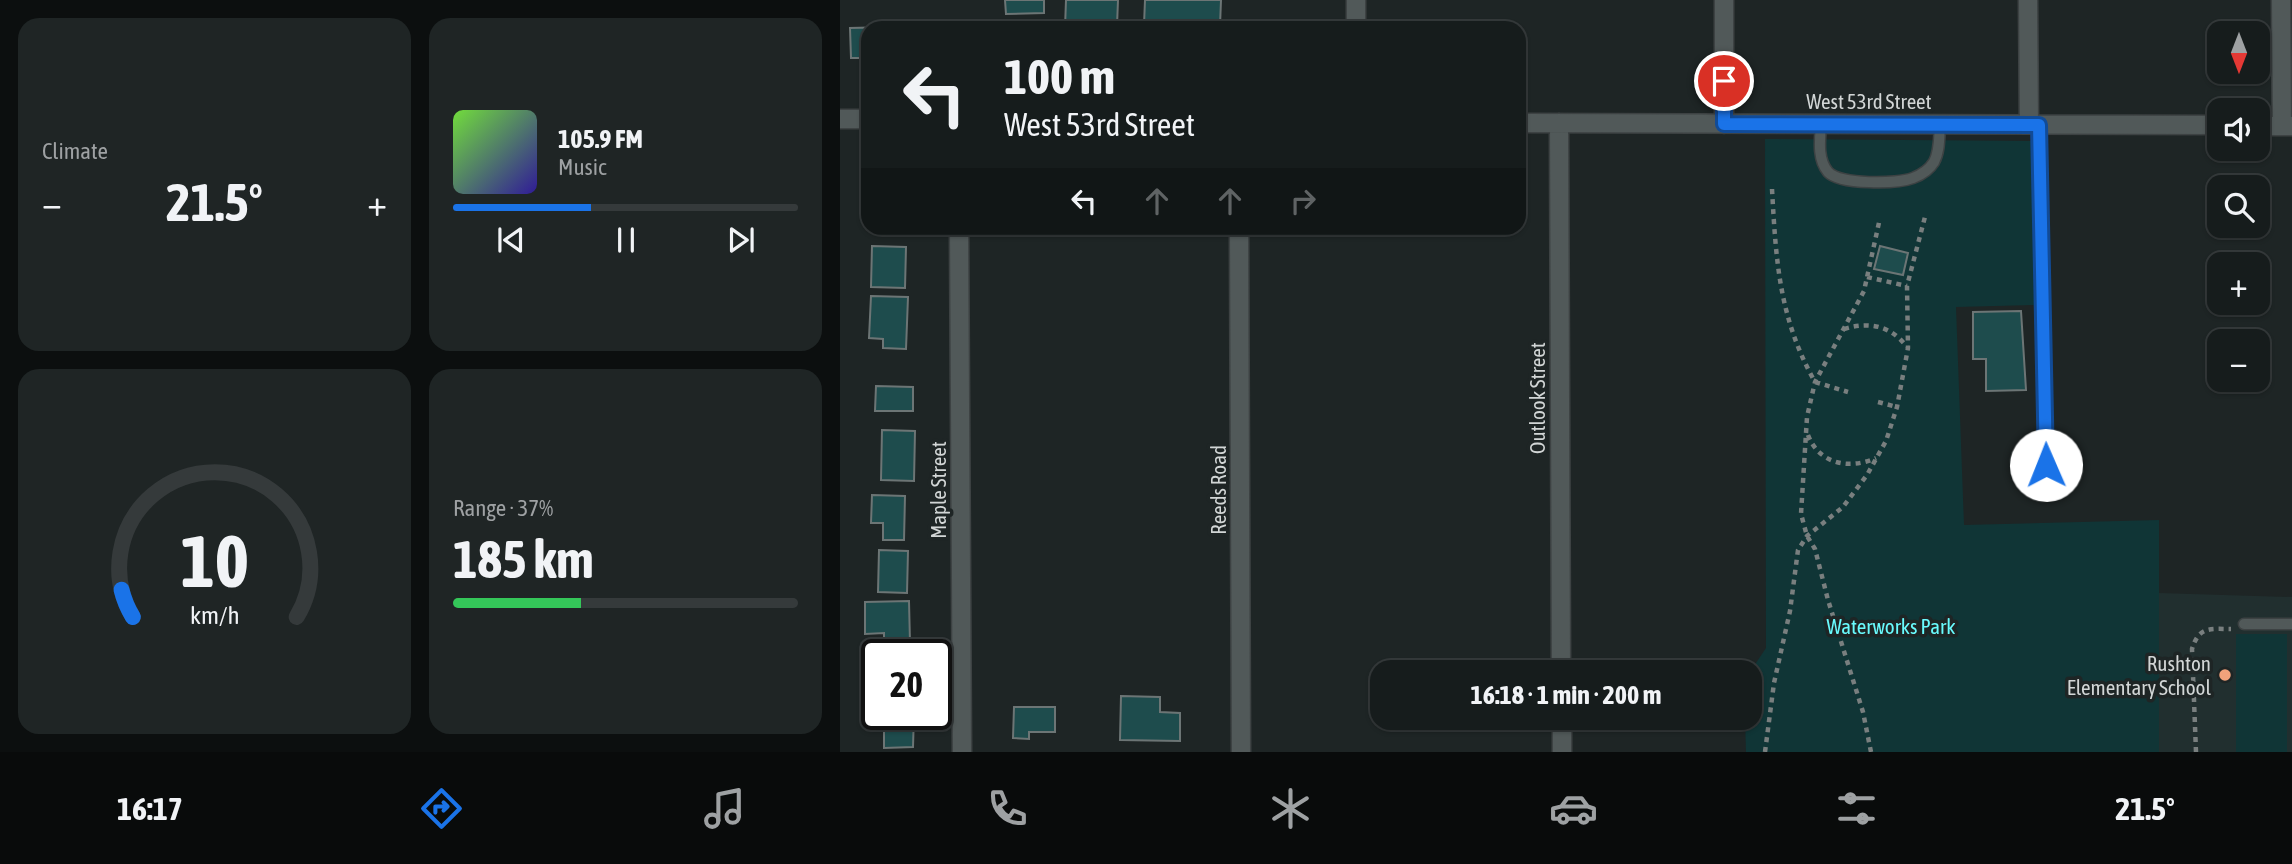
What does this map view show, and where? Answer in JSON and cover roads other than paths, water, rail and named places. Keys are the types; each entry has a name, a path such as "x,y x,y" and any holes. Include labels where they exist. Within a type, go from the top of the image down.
{"street":[{"path":"1356,0 1356,21"},
{"path":"1724,0 1724,124"},
{"path":"2028,0 2034,125"},
{"path":"2281,0 2287,126"},
{"path":"840,119 861,119"},
{"name":"West 53rd Street","path":"1526,123 2207,125"},
{"name":"Outlook Street","path":"1559,123 1561,660"},
{"name":"Maple Street","path":"959,235 962,752"},
{"name":"Reeds Road","path":"1239,235 1241,752"},
{"path":"1562,730 1562,752"}],"lane":[{"path":"1821,124 1820,151 1828,173 1841,180 1897,182 1925,173 1934,162 1939,144 1940,124"},
{"path":"2034,125 2046,465"},
{"path":"2244,624 2292,624"}],"place":[{"name":"Rushton Elementary School","path":"2225,675"}],"park label":[{"name":"Waterworks Park","path":"1891,626"}]}
